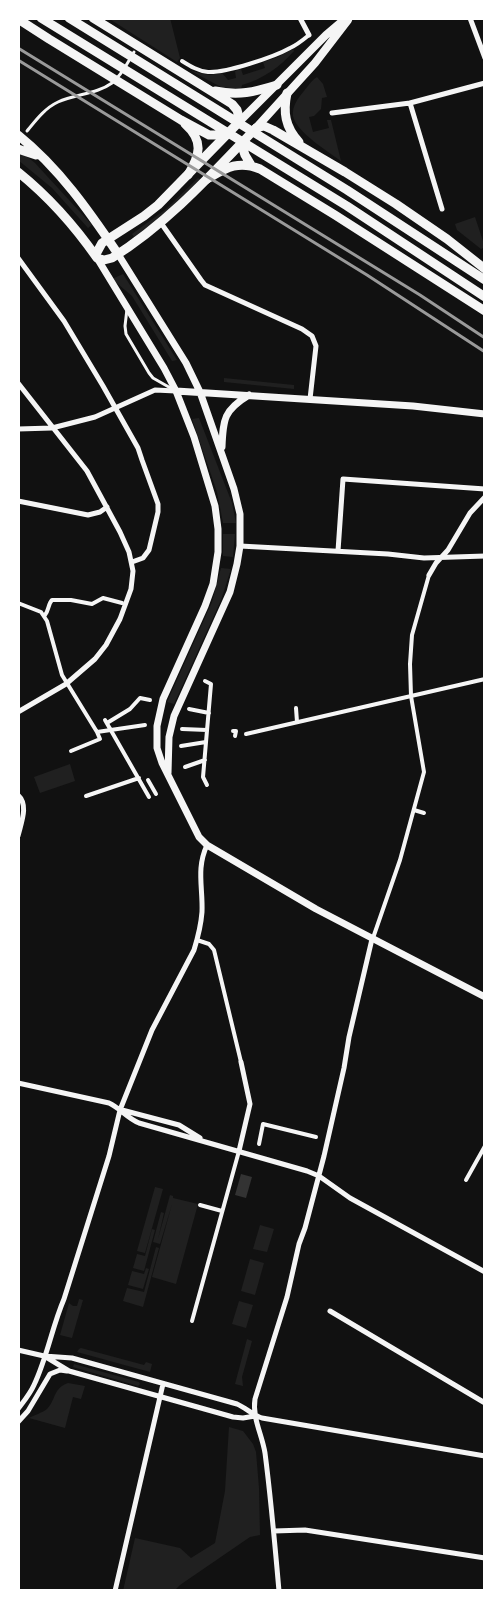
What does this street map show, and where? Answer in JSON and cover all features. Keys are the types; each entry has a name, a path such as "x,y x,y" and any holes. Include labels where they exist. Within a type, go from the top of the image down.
{"main road":[{"path":"41,18 291,171 485,297"},
{"path":"69,18 298,159 485,280"},
{"path":"93,18 235,107 239,116 244,155 251,165 335,214 485,311"},
{"path":"97,258 98,248 102,243 144,216 226,135 240,126 326,35 348,18"},
{"path":"18,172 59,210 82,236 97,258 107,260 161,223 207,179 328,47 348,18"},
{"path":"18,19 181,120 209,135 226,135"},
{"path":"209,89 243,94 277,85"},
{"path":"287,93 286,120 291,133 305,147"},
{"path":"181,120 190,128 197,143 198,155 188,175"},
{"path":"240,126 267,127 305,147 422,222 485,269"},
{"path":"22,133 66,183 118,254"},
{"path":"18,149 41,156"},
{"path":"207,179 233,166 251,165"}],"street":[{"path":"182,61 208,72 229,70 278,54 298,44 309,35 300,18"},
{"path":"470,18 485,58"},
{"path":"332,113 410,103 485,83"},
{"path":"410,103 442,209"},
{"path":"161,223 205,285 302,329 312,336 316,346 310,399"},
{"path":"118,254 186,363 200,392 234,489 240,514 240,546 230,592 174,716 168,748 168,773"},
{"path":"18,258 64,321 138,448 158,508 149,550 142,558 132,562"},
{"path":"97,258 176,391 194,437 218,522 218,562 213,584 162,703 157,726 157,748 162,763 199,837 207,845 316,909 485,997"},
{"path":"18,383 87,471 129,552 133,577 120,619 112,636 95,659 66,684 18,712"},
{"path":"18,429 52,428 95,417 155,390 413,406 485,414"},
{"path":"221,452 227,414 233,406 249,395"},
{"path":"338,551 343,479 485,489"},
{"path":"279,1591 264,1448 255,1416 256,1393 287,1297 299,1244 319,1176 372,939 400,860 424,772 411,696 412,635 429,575 448,550 470,513 485,496"},
{"path":"18,501 88,515 107,507"},
{"path":"240,546 440,558 485,556"},
{"path":"45,615 52,600 71,600 92,604 103,598 122,603"},
{"path":"18,603 45,615 58,665 66,684 100,739 71,751"},
{"path":"246,734 485,679"},
{"path":"205,681 211,684 203,777 207,785"},
{"path":"149,797 106,722 130,709 140,698 150,700"},
{"path":"296,708 297,722"},
{"path":"189,709 208,713"},
{"path":"97,732 145,725"},
{"path":"183,729 207,730"},
{"path":"181,746 206,742"},
{"path":"185,767 192,767 204,760"},
{"path":"86,796 150,779 156,794"},
{"path":"18,795 23,802 18,836"},
{"path":"414,810 424,813"},
{"path":"18,1409 33,1387 64,1299 109,1156 120,1110 148,1038 194,950 202,914 200,869 207,845"},
{"path":"192,1321 250,1104 214,950 209,944 197,940"},
{"path":"18,1083 109,1103 128,1118 139,1123 307,1171 319,1176 350,1198 485,1272"},
{"path":"259,1144 263,1124 316,1137"},
{"path":"466,1180 485,1146"},
{"path":"200,1205 222,1211"},
{"path":"330,1311 485,1403"},
{"path":"18,1350 44,1356 72,1358 237,1404 255,1416"},
{"path":"44,1356 69,1371"},
{"path":"18,1422 28,1411 50,1374 60,1370 233,1418 255,1416 485,1456"},
{"path":"116,1591 163,1384"},
{"path":"274,1531 305,1530 485,1558"}],"lane":[{"path":"22,133 59,101 98,90 117,79 134,52"},
{"path":"127,307 126,334 148,373 176,391"}],"shaded area":[{"path":"108,18 170,18 180,58 177,62"},
{"path":"293,49 294,51 277,67 264,76 242,85 241,89 221,87 191,71 209,75 222,73 228,80 236,78 235,71 241,69 243,75 265,68 263,62"},
{"path":"317,77 323,84 327,97 322,98 321,109 314,116 309,117 313,132 329,128 327,120 331,120 341,161 306,135 293,116 293,109 298,99"},
{"path":"18,152 35,163 92,225 88,228 52,188 18,160"},
{"path":"198,178 201,180 168,212 134,237 132,234 166,209"},
{"path":"475,217 485,247 481,249 457,230 455,224"},
{"path":"123,274 177,360 172,361 132,296 112,279"},
{"path":"224,378 294,385 294,389 224,382"},
{"path":"199,418 232,503 236,523 223,523 217,492 192,419"},
{"path":"223,534 235,534 233,557 223,556"},
{"path":"221,568 231,569 221,600 174,704 167,702 212,602"},
{"path":"70,764 75,781 40,793 34,777"},
{"path":"241,1174 252,1177 246,1198 235,1195"},
{"path":"155,1187 163,1189 145,1253 137,1251"},
{"path":"170,1195 173,1198 198,1204 176,1284 152,1277 172,1204 160,1244 153,1242 161,1212 164,1213 158,1239"},
{"path":"260,1225 274,1229 267,1252 253,1249"},
{"path":"152,1229 155,1230 144,1271 133,1268 137,1254 145,1256"},
{"path":"156,1247 159,1248 143,1307 123,1301 127,1288 144,1292"},
{"path":"250,1259 264,1263 255,1295 241,1291"},
{"path":"146,1268 149,1269 143,1289 128,1285 132,1271 144,1274"},
{"path":"79,1299 83,1300 72,1338 60,1335 69,1303 77,1306"},
{"path":"239,1301 253,1305 246,1328 232,1324"},
{"path":"247,1339 252,1341 242,1377 243,1386 235,1384"},
{"path":"81,1348 144,1365 146,1362 152,1364 150,1372 77,1352"},
{"path":"74,1364 140,1384 138,1386 73,1367"},
{"path":"68,1383 85,1386 81,1399 73,1397 65,1428 29,1418 47,1409 57,1391"},
{"path":"229,1427 243,1431 256,1452 260,1535 250,1537 174,1591 123,1591 135,1538 180,1548 191,1558 215,1543 225,1491"}],"railway":[{"path":"18,48 420,295 485,338"},
{"path":"18,60 367,275 485,352"}]}
